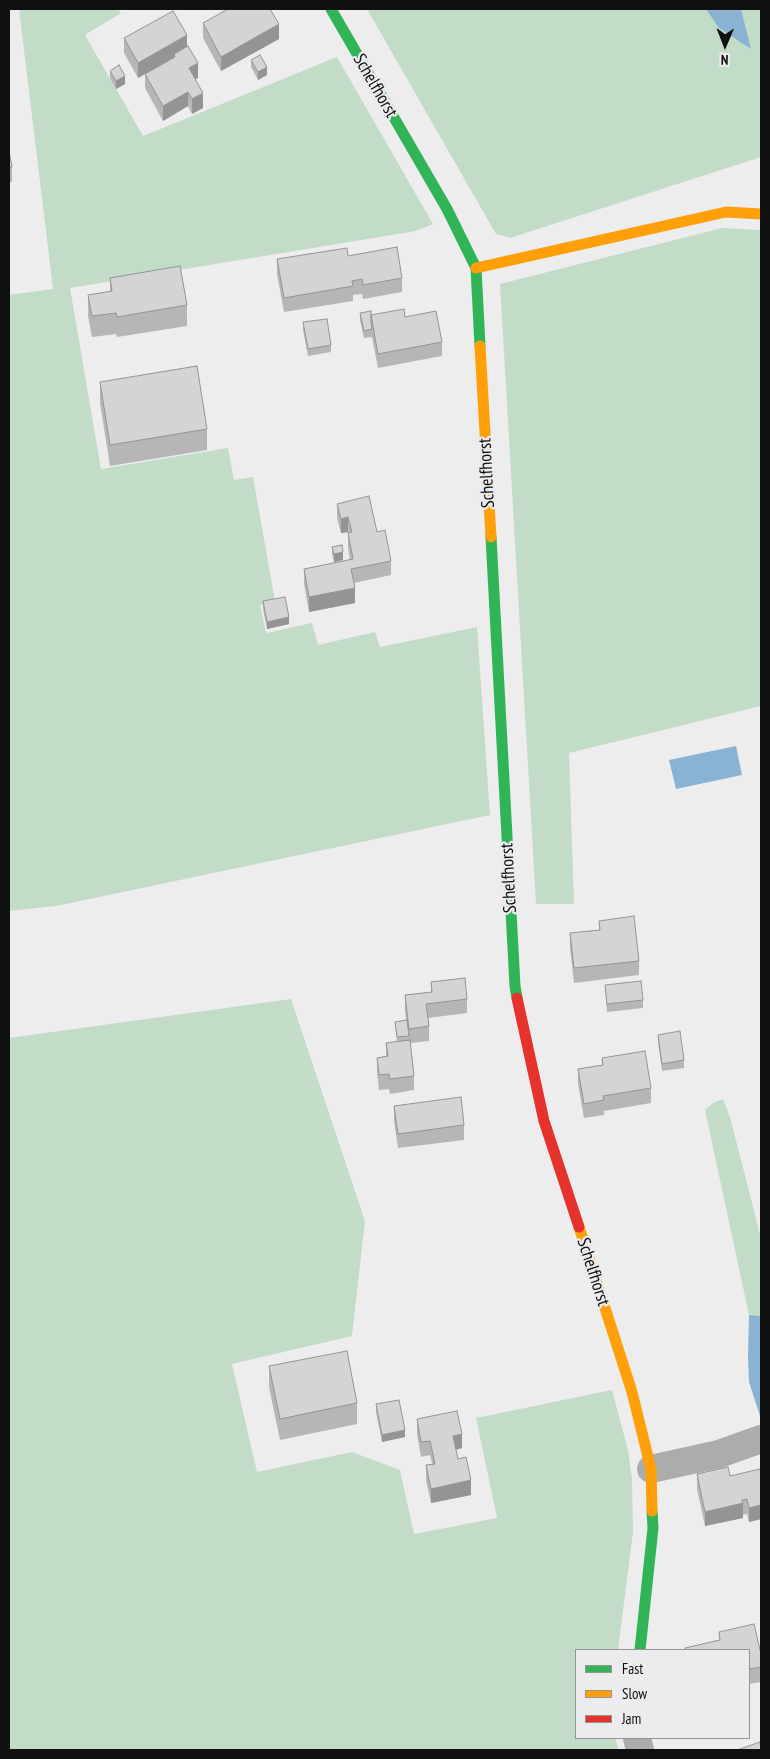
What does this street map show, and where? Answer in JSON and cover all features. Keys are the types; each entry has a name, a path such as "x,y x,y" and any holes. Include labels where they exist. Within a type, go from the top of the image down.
{"street":[{"name":"Schelfhorst","path":"331,9 447,209 476,268 515,986 528,1054 544,1121 632,1392 650,1469 653,1528 640,1649"},
{"path":"476,268 726,212 761,214"},
{"path":"650,1469 719,1454 761,1439"}],"green space":[{"path":"19,9 118,9 121,13 85,35 143,136 337,57 433,224 416,231 70,288 101,469 228,448 234,480 253,477 275,601 260,605 266,633 312,623 318,645 375,632 380,647 477,627 490,815 56,906 9,911 9,295 53,289"},
{"path":"367,9 706,9 750,49 741,9 761,9 761,157 510,238 496,234"},
{"path":"722,228 761,230 761,706 569,753 574,904 536,904 500,284"},
{"path":"291,999 365,1221 352,1336 232,1364 257,1472 352,1452 400,1470 414,1534 497,1518 476,1418 612,1390 628,1450 632,1479 633,1532 618,1649 575,1649 575,1739 615,1739 619,1750 9,1750 9,1038"},
{"path":"723,1099 730,1117 761,1238 761,1316 749,1315 705,1110 713,1103"}],"water":[{"path":"706,9 741,9 751,49 719,28"},
{"path":"736,746 742,775 676,789 669,760"},
{"path":"749,1315 761,1316 760,1416 749,1382"}],"building":[{"path":"228,9 270,9 279,24 221,57 203,23"},
{"path":"173,11 187,35 138,63 124,38"},
{"path":"188,46 198,63 189,68 203,93 192,99 188,92 163,106 145,74 175,57 174,54"},
{"path":"260,55 267,67 258,72 251,60"},
{"path":"119,65 125,76 116,81 110,71"},
{"path":"9,151 12,167 9,168"},
{"path":"397,247 402,278 363,285 362,279 352,281 353,286 284,298 277,259 347,248 348,256"},
{"path":"180,266 187,305 117,317 116,313 92,316 88,295 112,291 110,278"},
{"path":"404,309 405,317 436,311 442,342 378,354 371,315"},
{"path":"371,311 372,329 364,331 360,313"},
{"path":"327,319 331,345 308,349 303,322"},
{"path":"197,366 207,429 110,445 100,382"},
{"path":"369,496 377,532 385,530 391,561 351,569 355,588 309,597 304,569 353,559 348,533 352,532 348,517 341,519 337,504"},
{"path":"342,545 343,552 334,554 332,547"},
{"path":"285,597 289,617 267,622 263,601"},
{"path":"634,916 639,961 574,968 570,933 600,930 599,921"},
{"path":"465,978 467,999 426,1004 429,1026 409,1029 405,995 432,992 431,982"},
{"path":"641,981 643,1000 607,1004 605,985"},
{"path":"407,1020 409,1036 397,1037 395,1022"},
{"path":"680,1031 684,1060 662,1064 658,1035"},
{"path":"410,1040 414,1076 390,1079 389,1074 379,1075 377,1058 388,1056 386,1043"},
{"path":"645,1051 651,1088 603,1096 604,1100 584,1104 578,1069 603,1065 602,1058"},
{"path":"461,1097 464,1125 398,1134 394,1106"},
{"path":"347,1351 357,1403 280,1419 269,1366"},
{"path":"399,1400 405,1430 382,1435 376,1404"},
{"path":"457,1411 462,1434 453,1436 458,1459 466,1457 471,1480 431,1489 426,1465 435,1464 430,1441 421,1442 417,1419"},
{"path":"728,1467 730,1476 760,1469 761,1505 749,1508 747,1499 742,1500 743,1503 705,1512 697,1474"},
{"path":"754,1624 761,1654 761,1667 750,1669 750,1649 685,1649 720,1640 719,1632"},
{"path":"760,1742 761,1750 737,1750"}],"traffic: fast":[{"path":"331,9 447,209 476,268 480,346"},
{"path":"491,537 517,998"},
{"path":"640,1649 653,1528 652,1511"}],"traffic: slow":[{"path":"476,268 726,212 761,214"},
{"path":"480,346 491,537"},
{"path":"579,1227 632,1392 651,1469 652,1511"}],"traffic: jam":[{"path":"517,998 544,1121 579,1227"}]}
